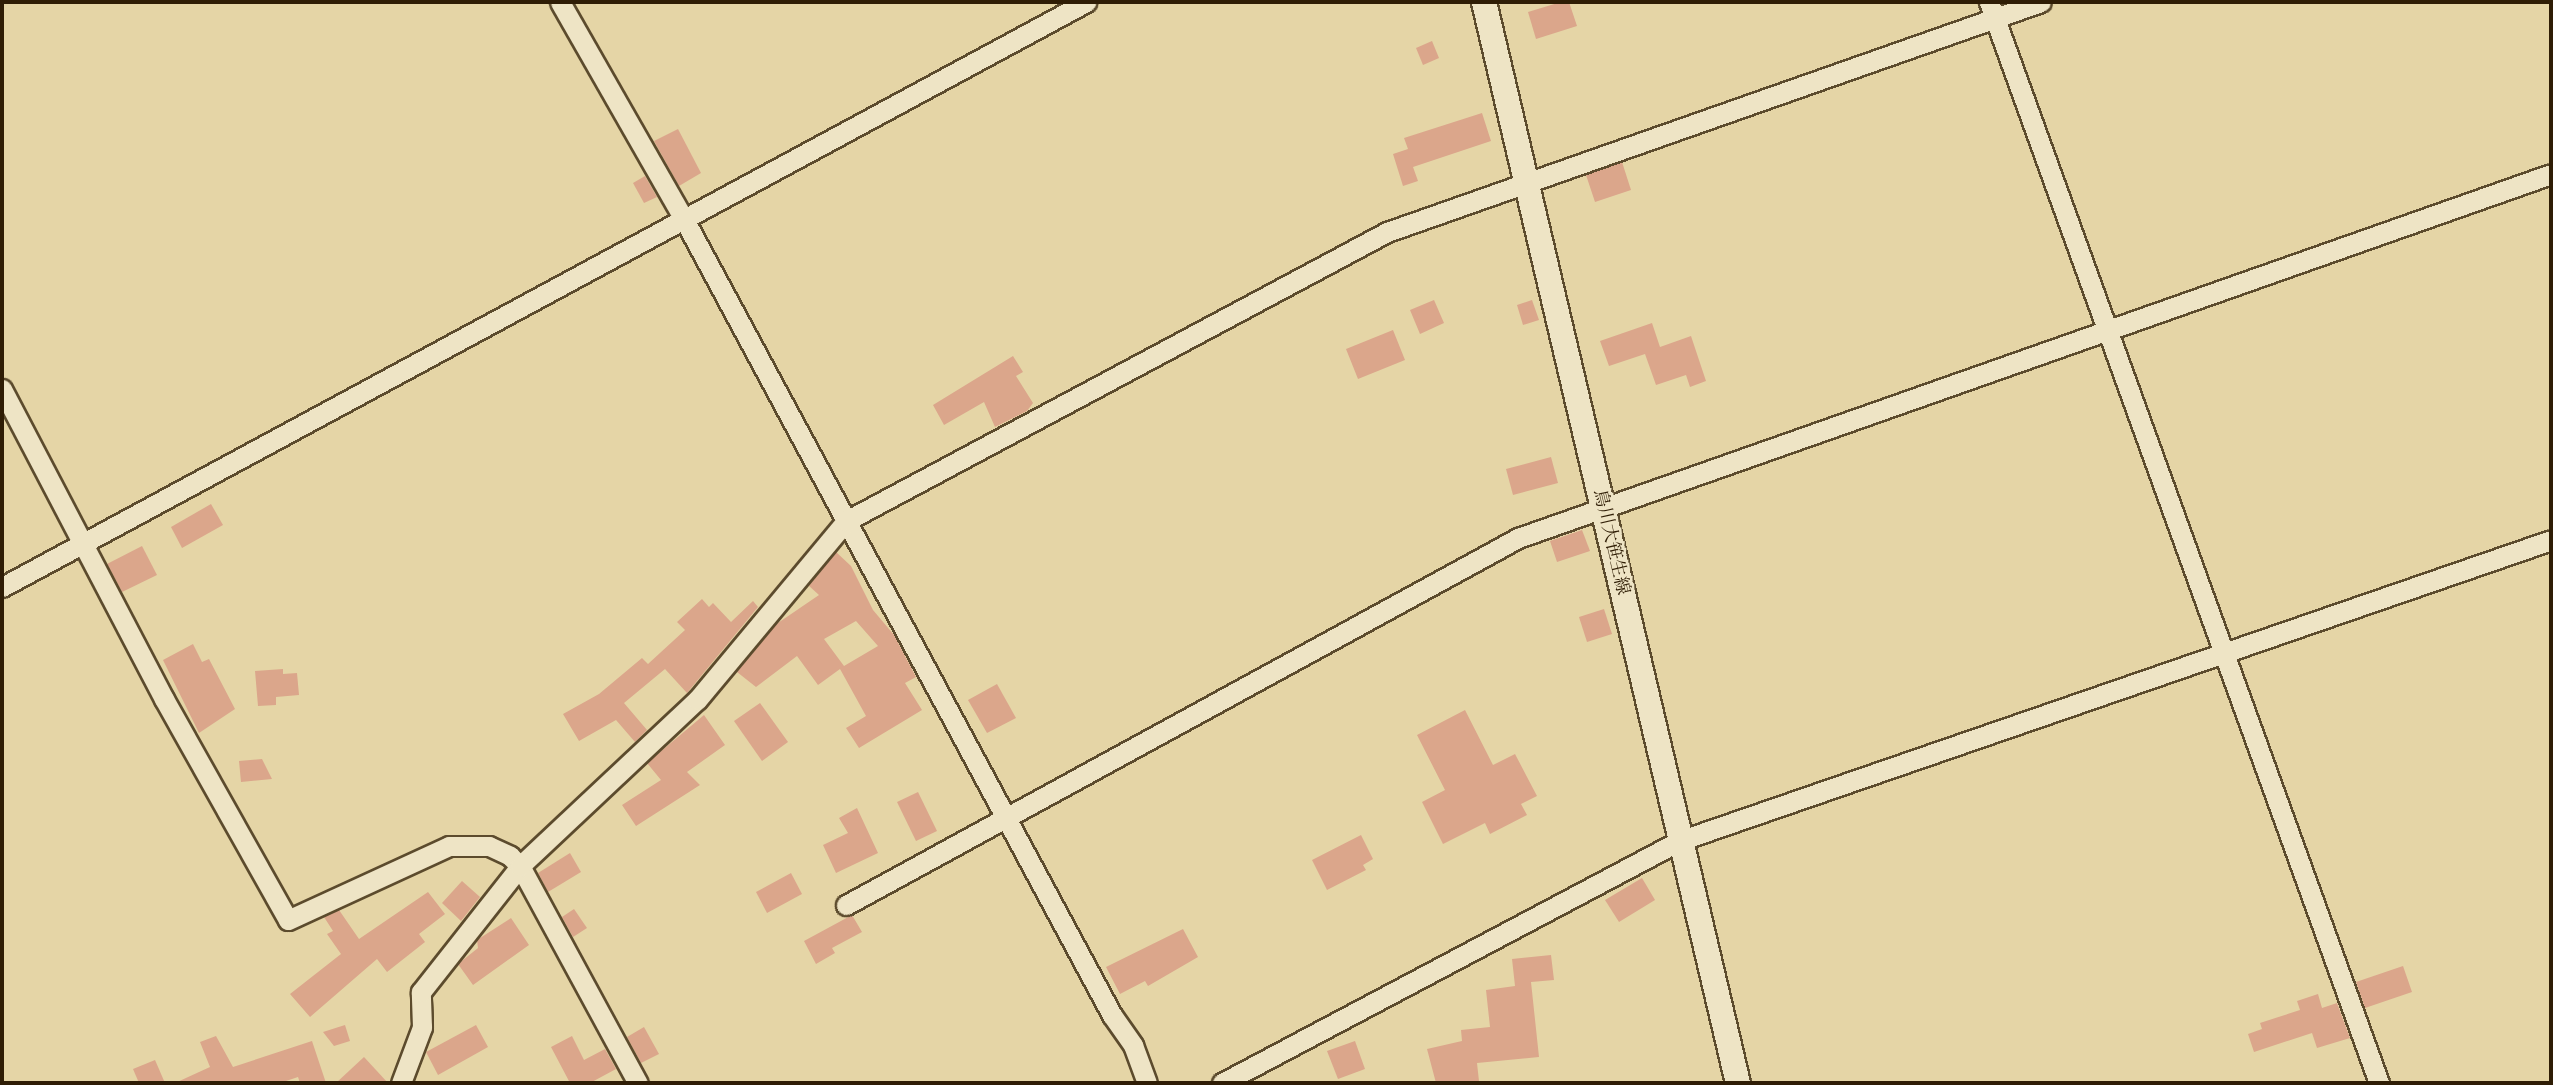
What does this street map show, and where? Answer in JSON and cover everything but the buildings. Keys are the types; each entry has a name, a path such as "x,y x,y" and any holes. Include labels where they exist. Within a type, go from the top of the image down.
{"street":[{"path":"561,2 685,221 1112,1015 1136,1052 1147,1083"},
{"path":"2,587 685,221 1086,2"},
{"name":"鳥川大笹生線","path":"1484,2 1738,1083"},
{"path":"401,1083 422,1027 421,992 520,866 697,699 846,521 1387,232 1992,10 2041,2"},
{"path":"1992,10 2379,1083"},
{"path":"846,905 1008,820 1518,538 1605,511 2551,174"},
{"path":"2,389 85,543 164,699 288,920 449,846 489,846 520,866 638,1083"},
{"path":"1222,1083 1679,841 2224,656 2551,540"}]}
